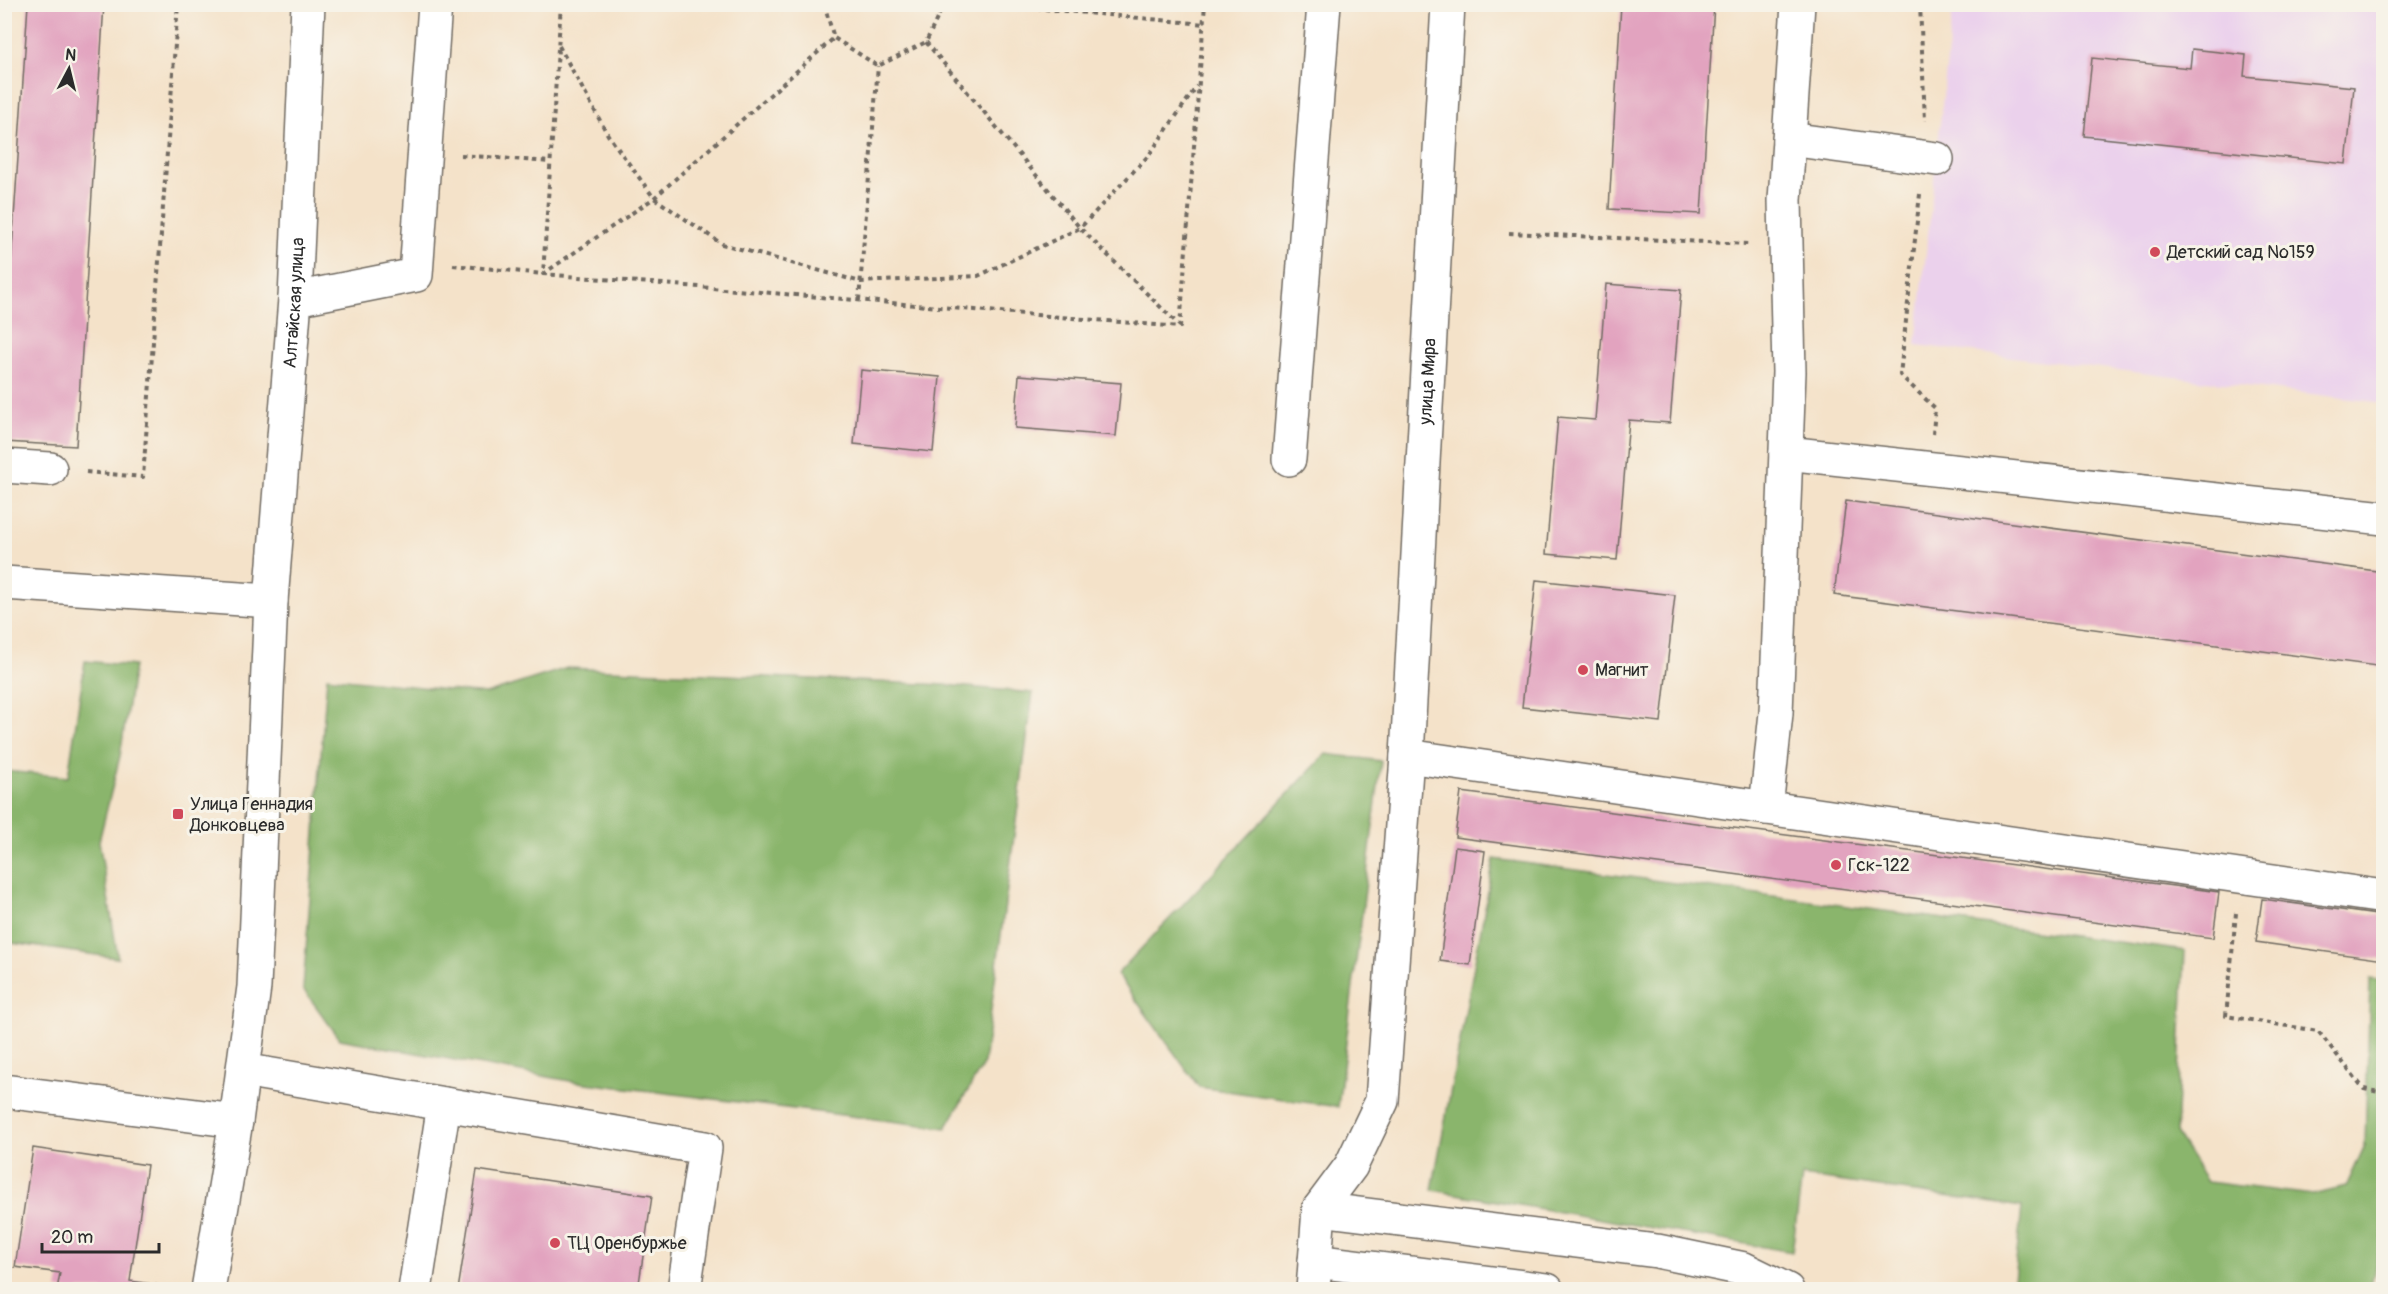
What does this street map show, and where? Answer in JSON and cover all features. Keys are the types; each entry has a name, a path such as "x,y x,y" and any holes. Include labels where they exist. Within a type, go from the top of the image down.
{"street":[{"name":"Алтайская улица","path":"208,1290 236,1121 254,987 271,601 295,299 308,4"},
{"path":"295,299 416,274 435,4"},
{"path":"1289,459 1324,4"},
{"name":"улица Мира","path":"1319,1209 1351,1166 1382,1101 1407,756 1448,4"},
{"path":"1766,808 1776,713 1789,372 1785,200 1798,4"},
{"path":"1789,139 1931,158"},
{"path":"1786,453 2384,518"},
{"path":"4,466 50,469"},
{"path":"4,583 271,601"},
{"path":"1407,756 2384,897"},
{"path":"243,1070 705,1148 684,1290"},
{"path":"4,1091 236,1121"},
{"path":"415,1290 444,1104"},
{"path":"1547,1290 1314,1275 1319,1209 1657,1251 1744,1269 1787,1290"}],"path":[{"path":"50,469 143,477 178,4"},
{"path":"543,274 561,4"},
{"path":"824,4 834,38 878,66"},
{"path":"878,66 926,42 944,4"},
{"path":"991,4 1204,24"},
{"path":"1180,327 1205,4"},
{"path":"1920,4 1926,133 1931,158 1900,375 1935,408 1930,468"},
{"path":"543,274 654,198 834,38"},
{"path":"926,42 1080,228 1180,327"},
{"path":"558,45 608,135 654,198 722,244 861,282 978,276 1080,228 1149,155 1199,84"},
{"path":"859,300 878,66"},
{"path":"423,152 550,162"},
{"path":"1509,233 1786,245"},
{"path":"417,262 1180,327"},
{"path":"2240,876 2226,1016 2318,1031 2364,1089 2384,1093"}],"shaded area":[{"name":"Детский сад №159","path":"2316,4 2383,12 2383,403 1916,345 1953,5"}],"green space":[{"path":"85,661 134,666 120,756 99,841 118,958 5,942 5,771 68,777"},
{"path":"567,668 946,685 1033,693 984,1063 946,1128 570,1081 340,1039 303,989 327,677 486,694"},
{"path":"1326,754 1381,761 1338,1107 1199,1087 1117,974"},
{"path":"1494,859 2185,951 2176,1133 2207,1182 2313,1195 2346,1187 2365,1145 2370,979 2383,981 2384,1231 2370,1289 2013,1289 2022,1207 1802,1176 1792,1252 1432,1190"}],"building":[{"path":"28,4 104,4 76,446 4,442 4,372"},
{"path":"1621,4 1714,4 1701,214 1609,209"},
{"path":"2192,49 2246,55 2244,76 2354,87 2346,164 2084,136 2092,58 2190,68"},
{"path":"1606,284 1681,290 1670,423 1629,420 1617,560 1546,554 1558,417 1595,420"},
{"path":"861,370 940,377 933,452 854,444"},
{"path":"1019,375 1121,383 1116,436 1015,428"},
{"path":"1846,501 2384,572 2384,667 1834,595"},
{"path":"1536,580 1675,595 1661,722 1522,707"},
{"name":"Гск-122","path":"1461,792 2219,892 2213,938 1455,837"},
{"path":"1455,847 1485,851 1470,965 1440,961"},
{"path":"2262,899 2384,916 2384,960 2256,942"},
{"path":"33,1148 147,1165 130,1281 159,1285 158,1290 57,1290 60,1273 15,1267"},
{"name":"ТЦ Оренбуржье","path":"477,1170 652,1196 638,1290 458,1290"}],"place":[{"name":"Детский сад №159","path":"2155,252"},
{"name":"Магнит","path":"1583,670"},
{"name":"Улица Геннадия Донковцева","path":"178,814"},
{"name":"Гск-122","path":"1836,865"},
{"name":"ТЦ Оренбуржье","path":"555,1243"}]}
